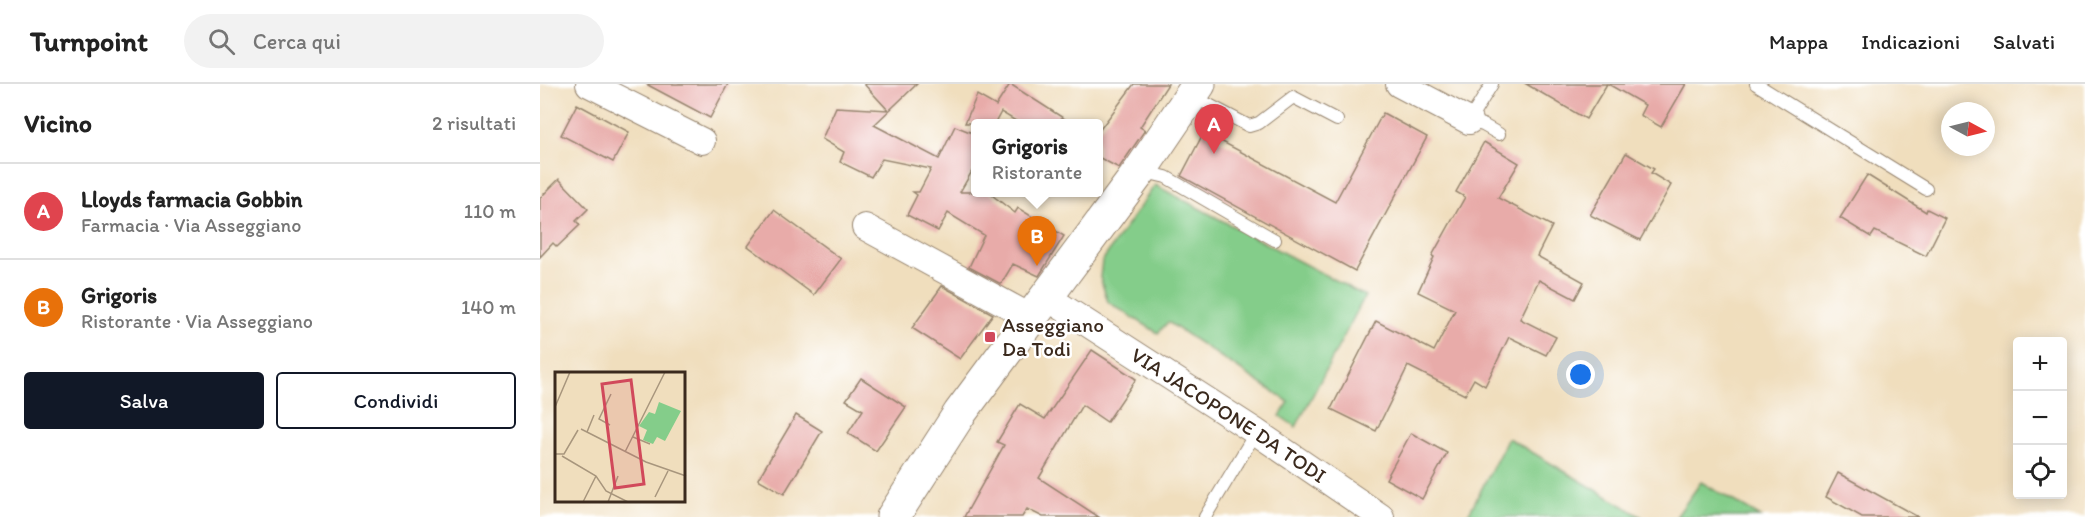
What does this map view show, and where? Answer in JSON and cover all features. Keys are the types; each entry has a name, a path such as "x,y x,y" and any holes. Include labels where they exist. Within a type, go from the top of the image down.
{"street":[{"path":"1399,84 1469,121"},
{"path":"603,87 702,141"},
{"path":"893,517 960,413 1140,171 1195,90"},
{"name":"VIA JACOPONE DA TODI","path":"865,227 1038,307 1256,432 1382,517"}],"lane":[{"path":"1492,84 1469,121 1484,125 1499,134"},
{"path":"1756,84 1926,189"},
{"path":"1195,90 1249,126 1259,123 1293,97 1337,120"},
{"path":"1140,171 1166,177 1275,240"},
{"path":"1205,517 1256,432"}],"green space":[{"path":"1155,185 1365,296 1296,427 1280,416 1289,402 1168,322 1158,333 1108,302 1100,277 1102,261"},
{"path":"1508,438 1642,517 1467,517"},
{"path":"1701,482 1761,517 1676,517"}],"building":[{"path":"646,84 728,84 710,118"},
{"path":"864,84 917,84 874,125 939,159 955,126 971,132 971,173 960,192 971,192 971,197 994,197 1015,213 1018,208 1064,236 1039,276 1013,264 1001,284 969,267 984,235 948,213 938,231 907,215 917,195 913,192 919,192 931,169 882,159 871,177 840,162 844,152 822,139 836,107 888,110"},
{"path":"1010,84 1065,119 1012,119 1001,112 997,119 971,119 971,123 965,123 977,95 996,106"},
{"path":"1134,84 1168,84 1140,127 1145,130 1119,168 1103,160 1103,125"},
{"path":"1526,84 1607,84 1586,119"},
{"path":"1608,84 1686,84 1661,127 1640,115 1645,105"},
{"path":"577,104 629,132 613,162 561,135"},
{"path":"1383,113 1427,137 1355,271 1181,176 1204,132 1335,202"},
{"path":"1484,142 1519,163 1498,198 1552,226 1537,256 1584,282 1575,299 1539,280 1520,319 1556,337 1546,355 1509,337 1485,386 1474,379 1465,395 1408,366 1376,431 1331,409 1376,321 1434,351 1455,310 1418,292 1434,257 1432,256 1465,197 1456,192"},
{"path":"1626,153 1654,169 1651,173 1671,185 1640,240 1590,215"},
{"path":"1867,175 1926,212 1927,209 1945,218 1926,256 1875,231 1871,237 1840,218"},
{"path":"559,179 588,209 576,221 580,225 557,247 553,243 540,257 540,198"},
{"path":"774,210 841,259 814,295 748,246"},
{"path":"942,286 993,314 960,359 912,328"},
{"path":"1092,350 1136,379 1107,422 1082,405 1039,478 1099,517 1043,517 1027,509 1022,517 964,517 1004,445 997,442 1020,404 1045,419"},
{"path":"861,378 906,407 876,451 848,433 863,410 846,400"},
{"path":"796,415 822,431 784,494 758,479"},
{"path":"1411,433 1447,453 1422,499 1386,479"},
{"path":"1838,473 1918,517 1862,517 1826,497"}],"place":[{"name":"Lloyds farmacia Gobbin","path":"1214,154"},
{"name":"Grigoris","path":"1037,266"},
{"name":"Asseggiano Da Todi","path":"990,337"}]}
